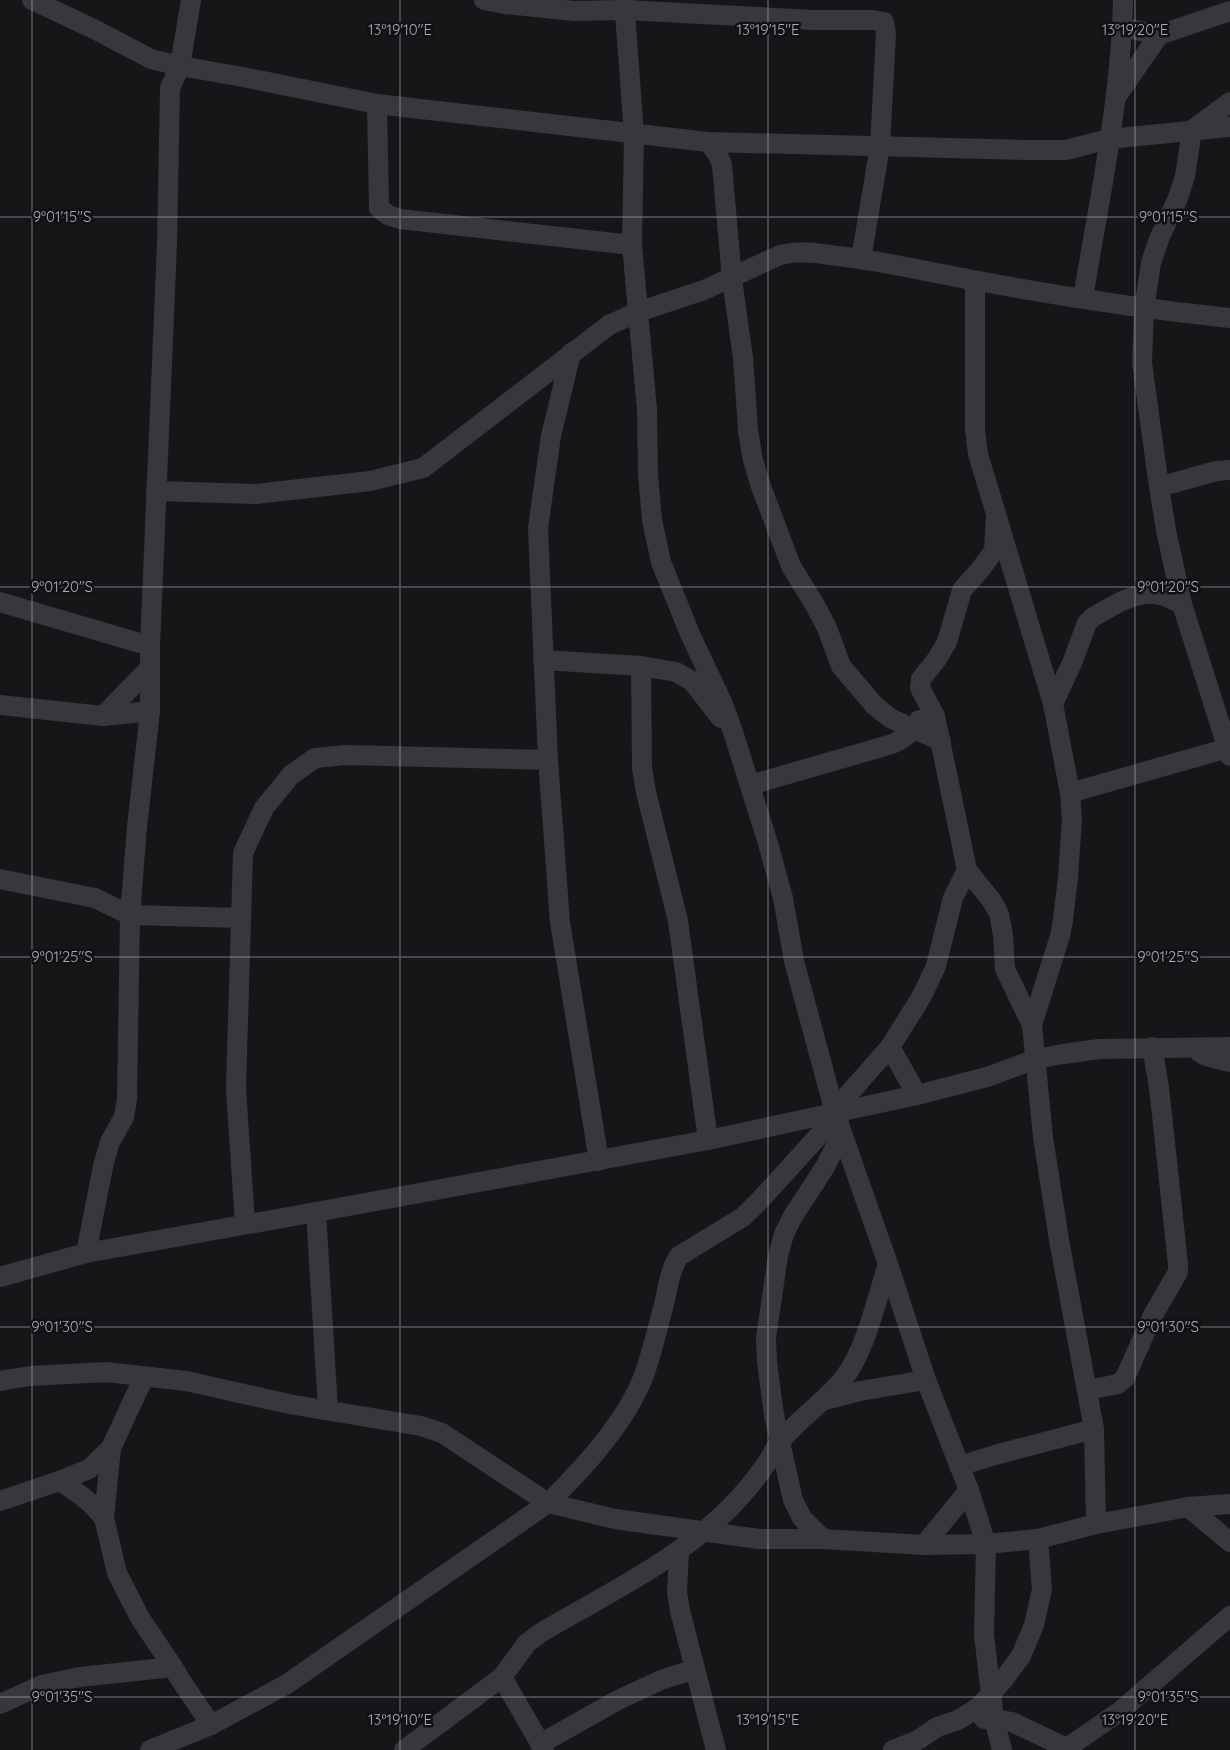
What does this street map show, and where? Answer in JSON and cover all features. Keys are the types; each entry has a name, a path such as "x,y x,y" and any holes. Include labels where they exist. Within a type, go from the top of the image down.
{"street":[{"path":"32,0 151,59 180,66 376,104 708,142 1066,150 1109,139 1230,127"},
{"path":"86,1253 104,1162 110,1142 124,1117 127,1099 130,915 150,711 150,646 167,244 170,88 180,66 191,0"},
{"path":"484,0 574,11 625,5 814,20 884,22 886,33 880,146 861,259"},
{"path":"1083,298 1116,97 1123,0"},
{"path":"625,5 634,134 632,245 647,410 648,474 652,520 661,562 690,634 723,704 734,735 783,898 794,961 840,1120 926,1380 969,1490 986,1544 984,1635 994,1719 1002,1750"},
{"path":"1122,27 1159,35 1230,11"},
{"path":"1066,150 1093,133 1159,35"},
{"path":"151,59 170,88"},
{"path":"1070,793 1229,752 1182,604 1166,530 1142,363 1144,309 1151,263 1185,176 1192,130 1230,102"},
{"path":"376,104 380,208 388,215 400,219 632,245"},
{"path":"708,142 722,165 752,456 760,484 791,566 827,628 841,666 874,705 890,718 941,741"},
{"path":"156,491 256,494 370,481 423,468 609,325 638,312 704,291 780,255 802,251 861,259 975,281 1144,309 1230,318"},
{"path":"975,281 975,430 978,454 1053,704 1070,793 1071,831 1063,920 1032,1025"},
{"path":"704,291 736,310"},
{"path":"571,353 551,436 538,528 548,760 560,922 599,1161"},
{"path":"1159,487 1216,471 1230,470"},
{"path":"996,516 994,551 962,590 947,642 921,679 920,688 935,716 967,870 992,901 999,914 1005,969 1032,1025 1043,1137 1059,1240 1094,1429 1096,1524"},
{"path":"1053,704 1072,663 1086,623 1092,618 1145,594 1160,594 1182,604"},
{"path":"0,602 150,646"},
{"path":"543,660 656,667 676,672 692,681 734,735"},
{"path":"641,666 642,768 678,921 708,1140"},
{"path":"103,716 150,668"},
{"path":"750,785 906,738 914,729 929,702"},
{"path":"0,705 103,716 150,711"},
{"path":"245,1224 236,1088 243,853 264,808 291,775 315,758 346,755 548,760"},
{"path":"823,1539 802,1518 793,1500 779,1443 767,1362 766,1338 778,1256 784,1234 793,1216 815,1182 840,1120 845,1098 890,1047 922,996 936,966 953,898 967,870"},
{"path":"0,879 95,898 130,915 241,918"},
{"path":"1200,1047 1230,1039"},
{"path":"890,1047 917,1095"},
{"path":"1088,1390 1118,1384 1125,1378 1152,1317 1178,1272 1159,1087 1152,1047"},
{"path":"1200,1047 1206,1056 1230,1062"},
{"path":"0,1277 86,1253 708,1140 840,1120 917,1095 987,1077 1036,1059 1099,1049 1230,1047"},
{"path":"150,1750 211,1725 286,1684 548,1503 580,1470 617,1424 636,1394 645,1373 673,1265 679,1256 742,1217 822,1132 840,1120"},
{"path":"316,1212 328,1409"},
{"path":"406,1750 502,1677 527,1642 679,1552 704,1532 740,1497 795,1424 825,1400 845,1377 855,1361 888,1264"},
{"path":"0,1381 30,1376 106,1372 186,1381 289,1404 421,1426 442,1433 548,1503 615,1519 759,1539 823,1539 924,1545 986,1544 1038,1539 1096,1524 1188,1507 1230,1504"},
{"path":"144,1377 111,1448 104,1518 117,1573 140,1618 211,1725"},
{"path":"825,1400 860,1391 926,1380"},
{"path":"959,1466 1094,1429"},
{"path":"0,1501 89,1469 111,1448"},
{"path":"59,1481 80,1493 104,1518"},
{"path":"924,1545 969,1490"},
{"path":"1188,1507 1230,1542"},
{"path":"893,1750 918,1740 937,1727 958,1720 979,1707 1021,1656 1034,1625 1042,1589 1038,1539"},
{"path":"679,1552 677,1592 680,1611 716,1750"},
{"path":"958,1720 994,1719 1012,1722 1067,1749 1119,1712 1230,1616"},
{"path":"0,1704 42,1685 80,1677 173,1666"},
{"path":"502,1677 542,1747 618,1700 661,1680 695,1669"}]}
